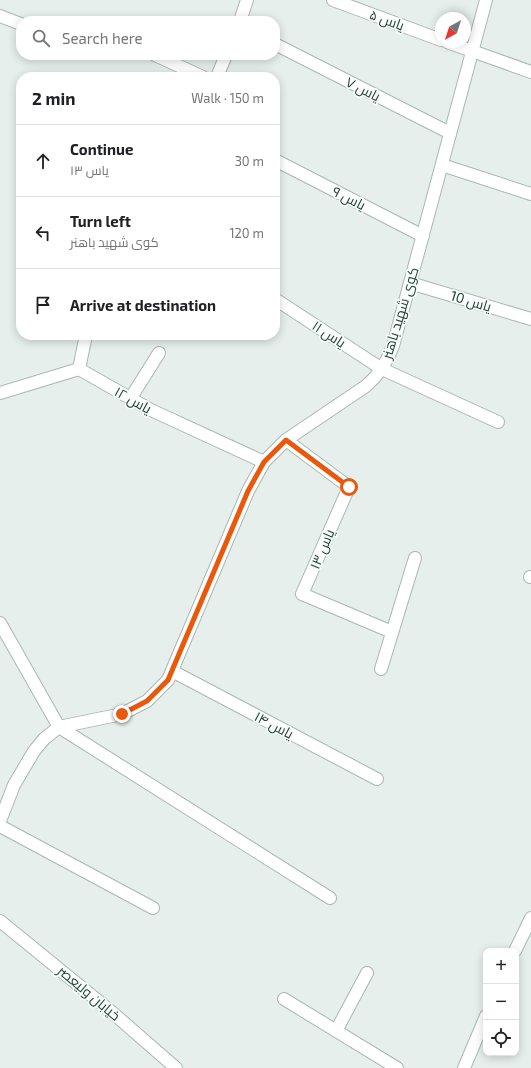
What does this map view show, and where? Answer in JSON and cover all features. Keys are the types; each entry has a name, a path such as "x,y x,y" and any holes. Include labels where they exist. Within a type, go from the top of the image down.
{"street":[{"path":"242,16 247,0"},
{"name":"یاس ۵","path":"333,0 435,38"},
{"name":"کوی شهید باهنر","path":"0,821 14,785 34,751 44,739 60,727 122,714 147,701 168,680 248,491 264,462 286,440 366,386 382,369 393,346 486,0"},
{"path":"0,16 16,22"},
{"name":"یاس ۷","path":"280,47 450,133"},
{"path":"464,48 531,72"},
{"path":"166,60 193,72"},
{"path":"219,72 224,60"},
{"name":"یاس ۹","path":"280,163 423,236"},
{"path":"442,165 531,194"},
{"name":"یاس 10","path":"410,283 531,319"},
{"name":"یاس ۱۱","path":"280,302 382,369 498,422"},
{"path":"0,393 80,369 85,340"},
{"path":"130,399 159,353"},
{"name":"یاس ۱۲","path":"80,369 130,399 264,462"},
{"name":"یاس ۱۳","path":"286,440 349,487 302,594 392,632"},
{"path":"381,669 415,558"},
{"path":"0,623 60,727 330,898"},
{"name":"یاس ۱۴","path":"172,671 377,780"},
{"path":"0,826 153,908"},
{"path":"516,948 531,918"},
{"name":"خیابان ولیعصر","path":"0,921 114,1014 176,1068"},
{"path":"336,1031 367,973"},
{"path":"284,999 397,1068"},
{"path":"464,1068 484,1020"}],"route":[{"path":"122,714 147,701 168,680 248,491 264,462 286,440 349,487"}]}
